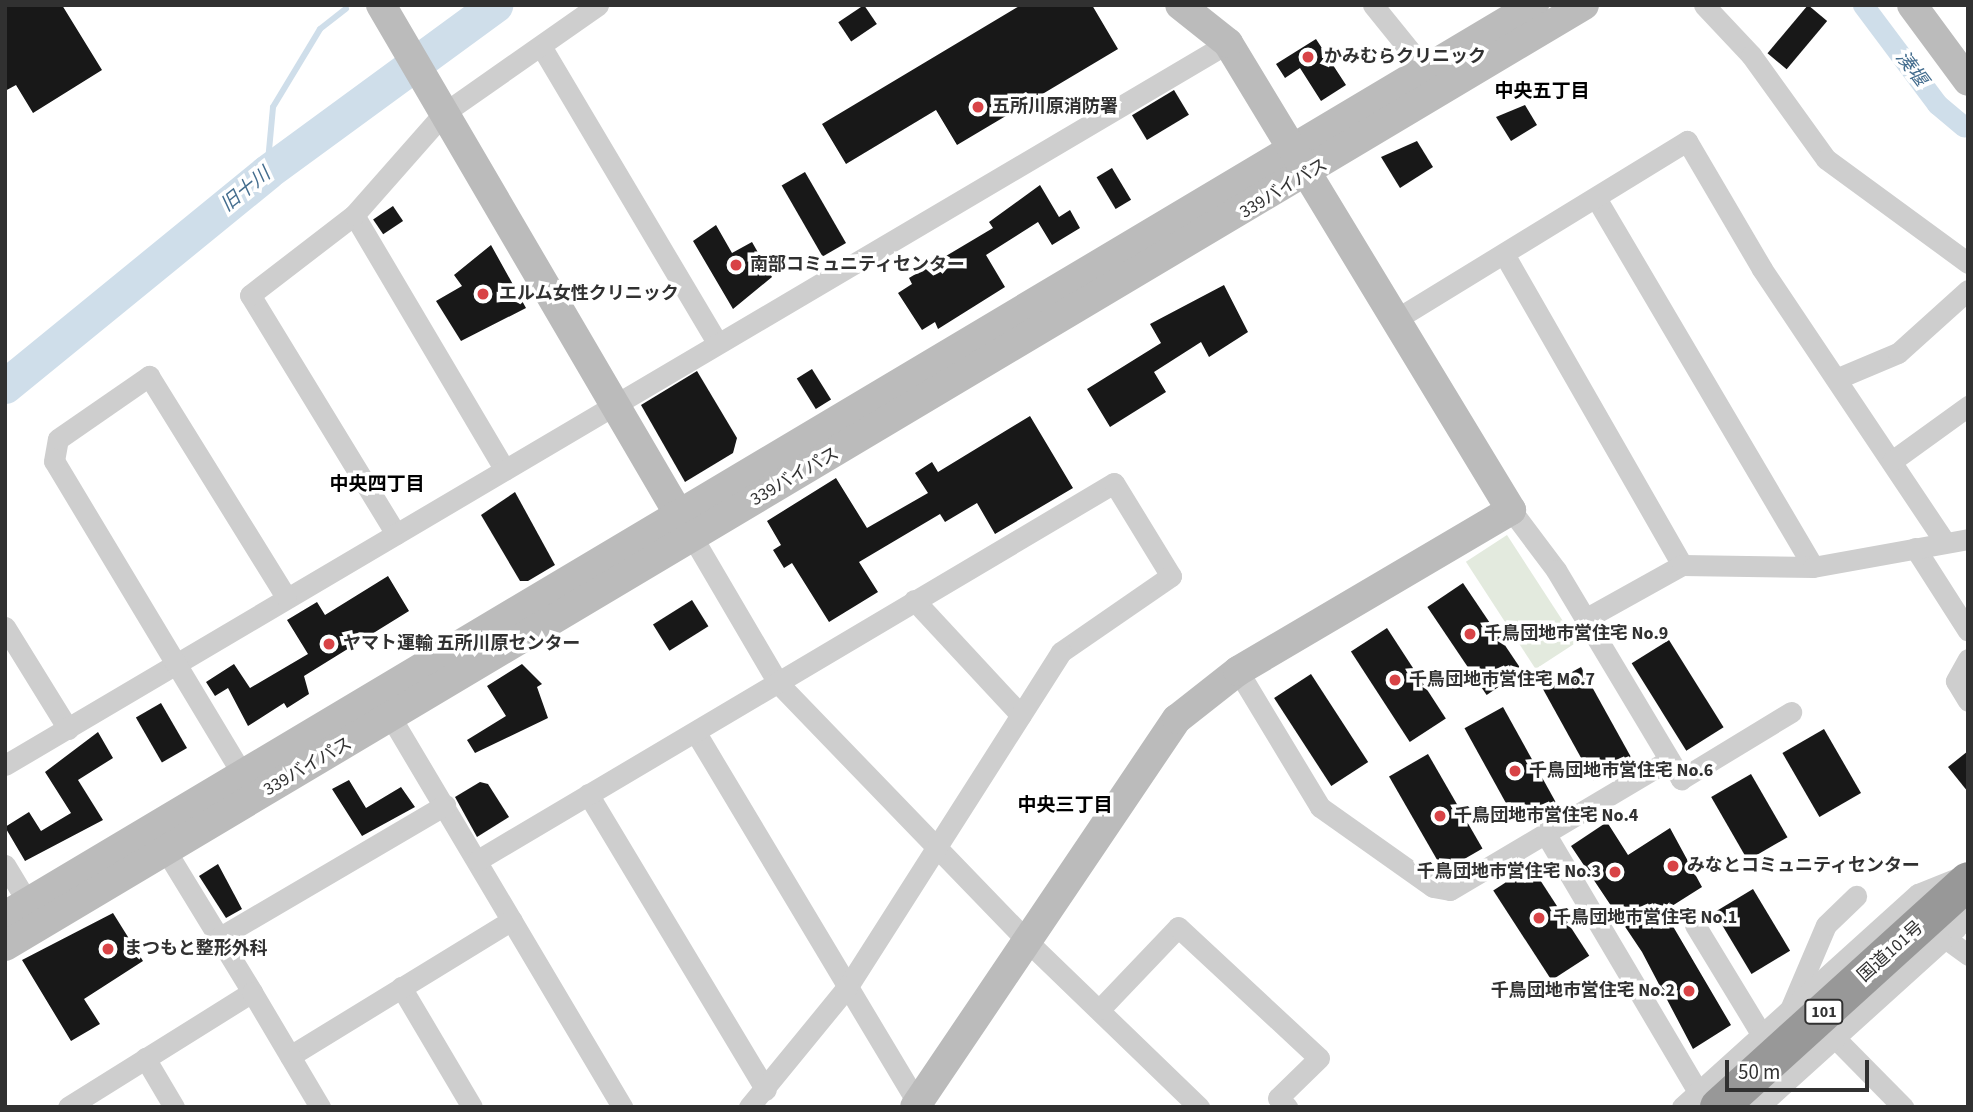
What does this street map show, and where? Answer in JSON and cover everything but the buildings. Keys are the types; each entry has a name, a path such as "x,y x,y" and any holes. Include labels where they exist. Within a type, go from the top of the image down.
{"highway":[{"name":"国道101号","path":"1709,1099 1937,928 1968,881"}],"street":[{"path":"380,5 778,683 1028,942 1199,1107"},
{"path":"396,534 250,295 354,215 441,107 541,46 598,5"},
{"path":"1180,5 1228,43 1398,318 1511,510 1586,620 1681,779 1791,712"},
{"path":"1373,5 1435,81 1534,5"},
{"name":"339バイパス","path":"5,946 166,851 250,786 686,526 1304,163 1435,81 1584,5"},
{"path":"1704,5 1751,55 1826,159 1968,263"},
{"path":"1912,5 1968,81"},
{"path":"5,765 1228,43"},
{"path":"541,46 717,343"},
{"path":"1398,318 1687,141 1836,379 1945,542"},
{"path":"1596,198 1813,567"},
{"path":"354,215 505,470"},
{"path":"1504,254 1682,565"},
{"path":"1836,379 1898,353 1968,290"},
{"path":"5,865 17,909 250,786 54,461 58,439 149,376 286,597"},
{"path":"1892,461 1968,406"},
{"path":"478,860 1114,483 1171,576 1061,652 848,986 766,1090 749,1107"},
{"path":"696,733 917,1105 1028,942 1143,763 1177,719 1238,671 1511,510"},
{"path":"1586,620 1682,565 1813,567 1968,539"},
{"path":"1914,548 1968,631"},
{"path":"914,600 1021,715"},
{"path":"5,626 68,729"},
{"path":"1968,659 1956,681 1968,701"},
{"path":"1238,671 1320,807 1433,887 1450,890 1669,760"},
{"path":"384,708 478,860 622,1107"},
{"path":"588,794 766,1090"},
{"path":"220,937 445,805"},
{"path":"1545,833 1709,1099"},
{"path":"166,851 320,1107"},
{"path":"1682,1107 1709,1099 1763,1037 1918,894 1946,878 1968,875"},
{"path":"1788,1015 1826,925 1856,896"},
{"path":"1758,1107 1833,1036 1937,928 1956,928 1968,896"},
{"path":"290,1056 512,920"},
{"path":"1695,925 1763,1037"},
{"path":"1100,1009 1178,927 1319,1058 1278,1098 1287,1107"},
{"path":"1937,928 1968,955"},
{"path":"401,987 472,1107"},
{"path":"68,1107 252,992"},
{"path":"1833,1036 1901,1106"},
{"path":"145,1058 174,1107"}],"shaded area":[{"path":"1507,535 1577,642 1536,669 1466,562"}],"waterway":[{"name":"旧十川","path":"5,386 267,172 495,5"},
{"name":"湊堰","path":"1863,5 1937,104 1964,127"},
{"path":"267,172 273,107 320,29 346,9"}],"place":[{"name":"かみむらクリニック","path":"1308,57"},
{"name":"五所川原消防署","path":"978,107"},
{"name":"南部コミュニティセンター","path":"736,265"},
{"name":"エルム女性クリニック","path":"483,294"},
{"name":"千鳥団地市営住宅 No.9","path":"1470,634"},
{"name":"ヤマト運輸 五所川原センター","path":"329,644"},
{"name":"千鳥団地市営住宅 Mo.7","path":"1395,680"},
{"name":"千鳥団地市営住宅 No.6","path":"1515,771"},
{"name":"千鳥団地市営住宅 No.4","path":"1440,816"},
{"name":"みなとコミュニティセンター","path":"1673,866"},
{"name":"千鳥団地市営住宅 No.3","path":"1615,872"},
{"name":"千鳥団地市営住宅 No.1","path":"1539,918"},
{"name":"まつもと整形外科","path":"108,949"},
{"name":"千鳥団地市営住宅 No.2","path":"1689,991"}],"district":[{"name":"中央五丁目","path":"1542,92"},
{"name":"中央四丁目","path":"377,485"},
{"name":"中央三丁目","path":"1065,806"}]}
